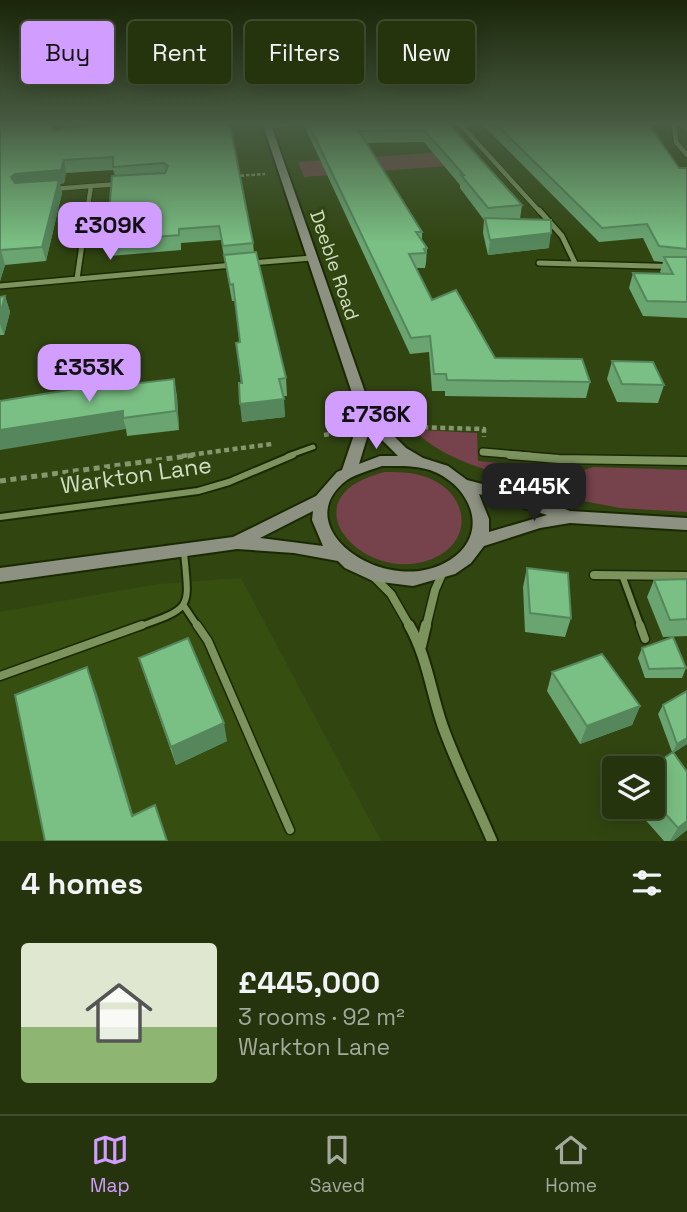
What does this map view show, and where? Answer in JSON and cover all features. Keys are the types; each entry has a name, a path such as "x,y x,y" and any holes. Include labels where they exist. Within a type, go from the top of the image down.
{"street":[{"name":"Deeble Road","path":"280,164 367,417 401,451 421,464"},
{"path":"497,164 562,236 575,263"},
{"path":"43,190 128,184"},
{"path":"76,279 91,186"},
{"path":"251,263 312,258"},
{"path":"539,263 687,267"},
{"path":"0,286 237,264"},
{"path":"349,471 367,417"},
{"path":"483,452 559,459 687,461"},
{"path":"380,461 410,461 440,469 464,484 473,494 481,512 481,531 477,542 470,553 443,571 407,579 370,573 346,562 329,546 320,528 319,507 326,490 349,471 380,461"},
{"path":"464,484 533,503 570,517"},
{"path":"236,543 323,499"},
{"path":"477,542 540,522 570,517 687,524"},
{"path":"0,575 236,543 303,548 339,555"},
{"path":"421,646 435,590 443,571"},
{"path":"370,573 391,594 421,646 428,680 444,729 492,841"},
{"path":"594,575 687,576"}],"lane":[{"name":"Warkton Lane","path":"0,517 198,491 246,478 278,460 313,447"},
{"path":"0,676 166,617 184,606 188,597 184,552"},
{"path":"622,575 645,639"},
{"path":"184,606 208,641 290,830"}],"path":[{"path":"228,177 266,174"},
{"path":"406,431 413,427 484,429"},
{"path":"0,481 286,442"}],"shaded area":[{"path":"299,164 469,164 304,177"},
{"path":"421,430 477,433 478,461 536,468 560,486 580,485 579,472 593,467 687,470 687,512 620,508 519,489 521,480 453,457 417,433"},
{"path":"385,472 427,477 452,495 458,505 461,526 451,547 440,555 413,564 387,562 364,553 346,538 337,520 339,501 354,485"},
{"path":"241,578 381,841 0,841 0,612 158,584"}],"building":[{"path":"0,164 63,164 61,170 15,174 11,177 15,183 59,180 42,247 1,250 0,253"},
{"path":"113,164 148,164 113,167"},
{"path":"166,164 238,164 253,243 223,246 219,226 179,229 179,235 107,241 112,176 165,173 168,166"},
{"path":"328,164 380,164 422,232 416,232 427,248 424,249 426,253 409,254 432,300 456,290 495,358 582,359 590,382 447,380 446,374 434,374 430,336 411,338"},
{"path":"454,164 485,164 522,205 488,208 461,175 464,175"},
{"path":"537,164 676,164 679,168 687,168 687,249 659,246 647,224 602,228"},
{"path":"485,218 551,220 551,233 490,240"},
{"path":"256,252 286,378 279,379 284,399 240,404 239,383 242,383 236,343 240,342 233,284 230,285 224,255"},
{"path":"664,257 687,257 687,302 647,301 633,273 673,274"},
{"path":"5,296 0,314 0,297"},
{"path":"612,361 653,362 664,385 622,384"},
{"path":"174,379 176,411 123,418 123,411 0,430 0,401 106,384 106,387"},
{"path":"527,568 568,573 571,618 530,613"},
{"path":"687,579 687,619 670,620 654,580"},
{"path":"673,637 686,668 649,669 642,648"},
{"path":"188,638 224,723 171,747 139,658"},
{"path":"602,654 640,706 587,726 552,672"},
{"path":"87,667 132,816 155,805 167,841 45,841 15,695"},
{"path":"687,691 687,738 677,744 663,705"},
{"path":"673,752 687,772 687,821 678,828 665,813 665,757"}]}
